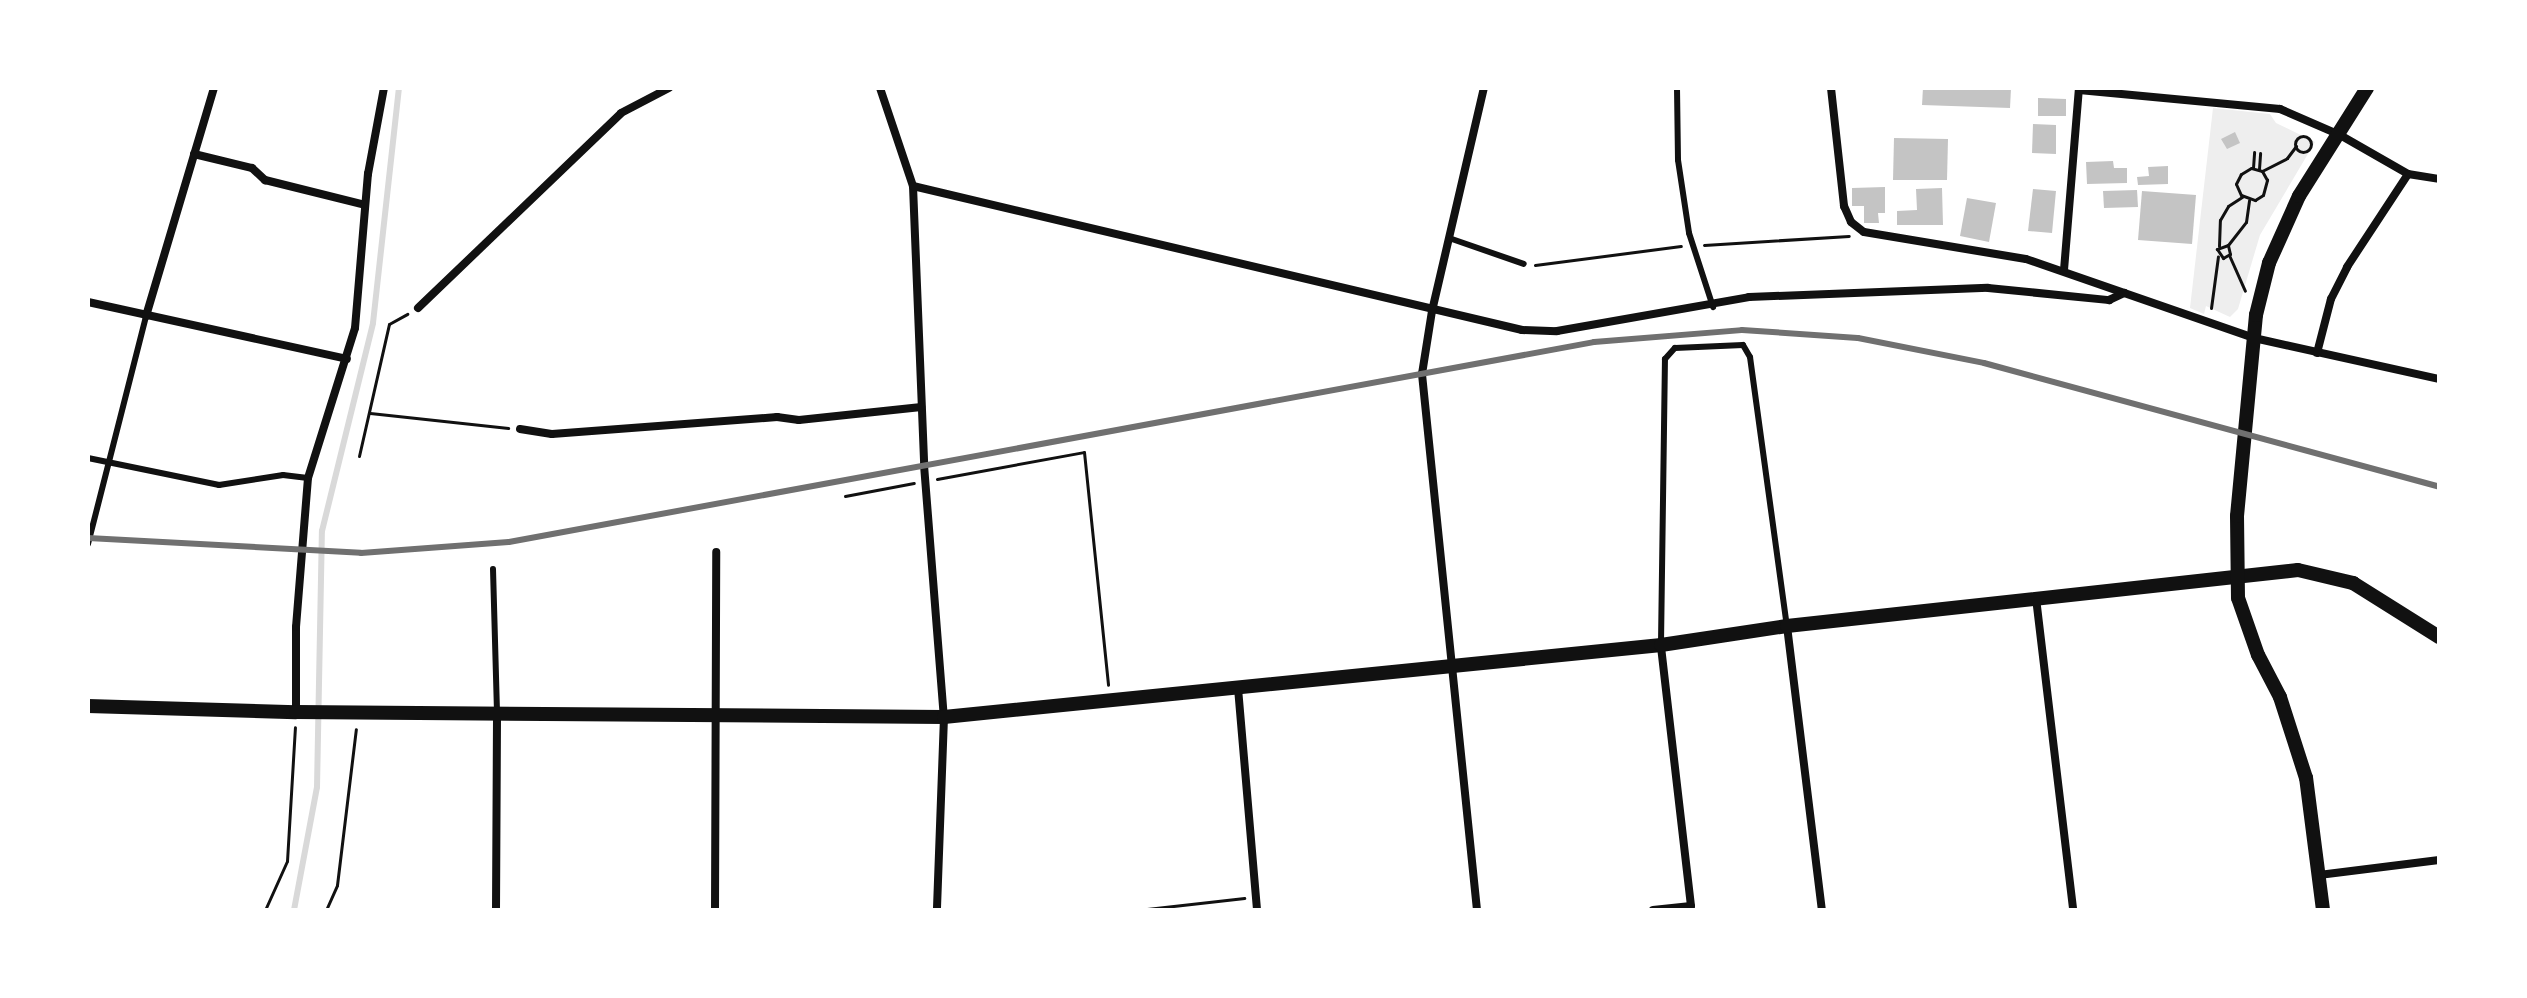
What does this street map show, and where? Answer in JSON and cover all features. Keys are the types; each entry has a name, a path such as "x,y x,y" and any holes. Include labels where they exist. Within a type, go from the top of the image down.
{"street":[{"path":"146,316 214,88"},
{"path":"302,712 296,627 308,478 355,328 365,205 384,88"},
{"path":"418,308 621,113 669,88"},
{"path":"880,88 913,186 925,481 944,717 937,910"},
{"path":"1477,910 1422,374 1432,311 1484,88"},
{"path":"1831,88 1842,197 1851,222 1864,232 2064,270 2254,338 2439,379"},
{"path":"2323,910 2306,778 2294,734 2246,624 2235,575 2254,338 2262,287 2278,240 2367,88"},
{"path":"2064,270 2079,89 2280,109 2340,135 2408,174 2439,179"},
{"path":"194,154 252,168 265,180 365,205"},
{"path":"2317,353 2336,288 2408,174"},
{"path":"913,186 1522,330 1557,331 1713,307 1749,297 1988,288 2109,300 2124,293"},
{"path":"88,302 347,359"},
{"path":"520,429 552,434 921,407"},
{"path":"715,910 716,552"},
{"path":"88,706 332,713 944,717 1661,645 1787,626 2298,570 2326,574 2382,598 2439,637"},
{"path":"2036,598 2073,910"},
{"path":"1787,626 1822,910"},
{"path":"1653,910 1691,906 1661,645"},
{"path":"1238,688 1257,910"},
{"path":"496,910 497,714"},
{"path":"2319,875 2439,860"}],"lane":[{"path":"1677,88 1678,160 1689,233 1713,307"},
{"path":"1449,238 1524,264"},
{"path":"88,544 146,316"},
{"path":"1661,645 1665,359 1675,348 1743,345 1750,357 1787,626"},
{"path":"88,458 219,485 283,475 308,478"},
{"path":"493,569 497,714"}],"path":[{"path":"2242,197 2239,177 2253,168 2261,170 2287,158 2296,146"},
{"path":"2253,168 2254,152"},
{"path":"2242,197 2249,200 2265,192 2260,153"},
{"path":"2210,312 2219,255 2220,220 2242,197"},
{"path":"2218,247 2228,245 2246,222 2249,200"},
{"path":"2228,245 2229,255 2247,292"},
{"path":"2219,255 2229,255"},
{"path":"359,456 389,324 418,308"},
{"path":"370,413 520,429"},
{"path":"845,496 1084,452 1109,700"},
{"path":"265,910 287,861 302,712"},
{"path":"326,910 337,885 358,713"},
{"path":"1138,910 1256,897"}],"shaded area":[{"path":"2213,108 2270,114 2276,123 2315,142 2260,235 2238,309 2230,317 2206,306 2204,314 2190,308"}],"building":[{"path":"1923,88 2011,88 2010,108 1922,105"},
{"path":"2038,98 2066,99 2066,116 2038,116"},
{"path":"2033,124 2056,125 2056,154 2032,153"},
{"path":"2235,132 2240,143 2227,149 2221,139"},
{"path":"1894,138 1948,139 1947,180 1893,180"},
{"path":"2113,161 2114,168 2127,168 2127,183 2087,184 2086,162"},
{"path":"2168,166 2168,184 2138,185 2137,177 2149,176 2148,167"},
{"path":"1885,187 1885,213 1878,213 1879,223 1864,223 1864,206 1852,206 1852,188"},
{"path":"1942,188 1943,225 1897,225 1897,211 1917,210 1916,189"},
{"path":"2033,189 2056,191 2052,233 2028,231"},
{"path":"2137,190 2138,207 2104,208 2103,191"},
{"path":"2142,191 2196,195 2192,244 2138,240"},
{"path":"1967,198 1996,203 1989,242 1960,236"}],"waterway":[{"path":"294,910 317,787 322,531 373,323 399,88"}],"railway":[{"path":"88,538 361,553 509,542 1594,342 1742,330 1858,338 1984,363 2439,487"}]}
